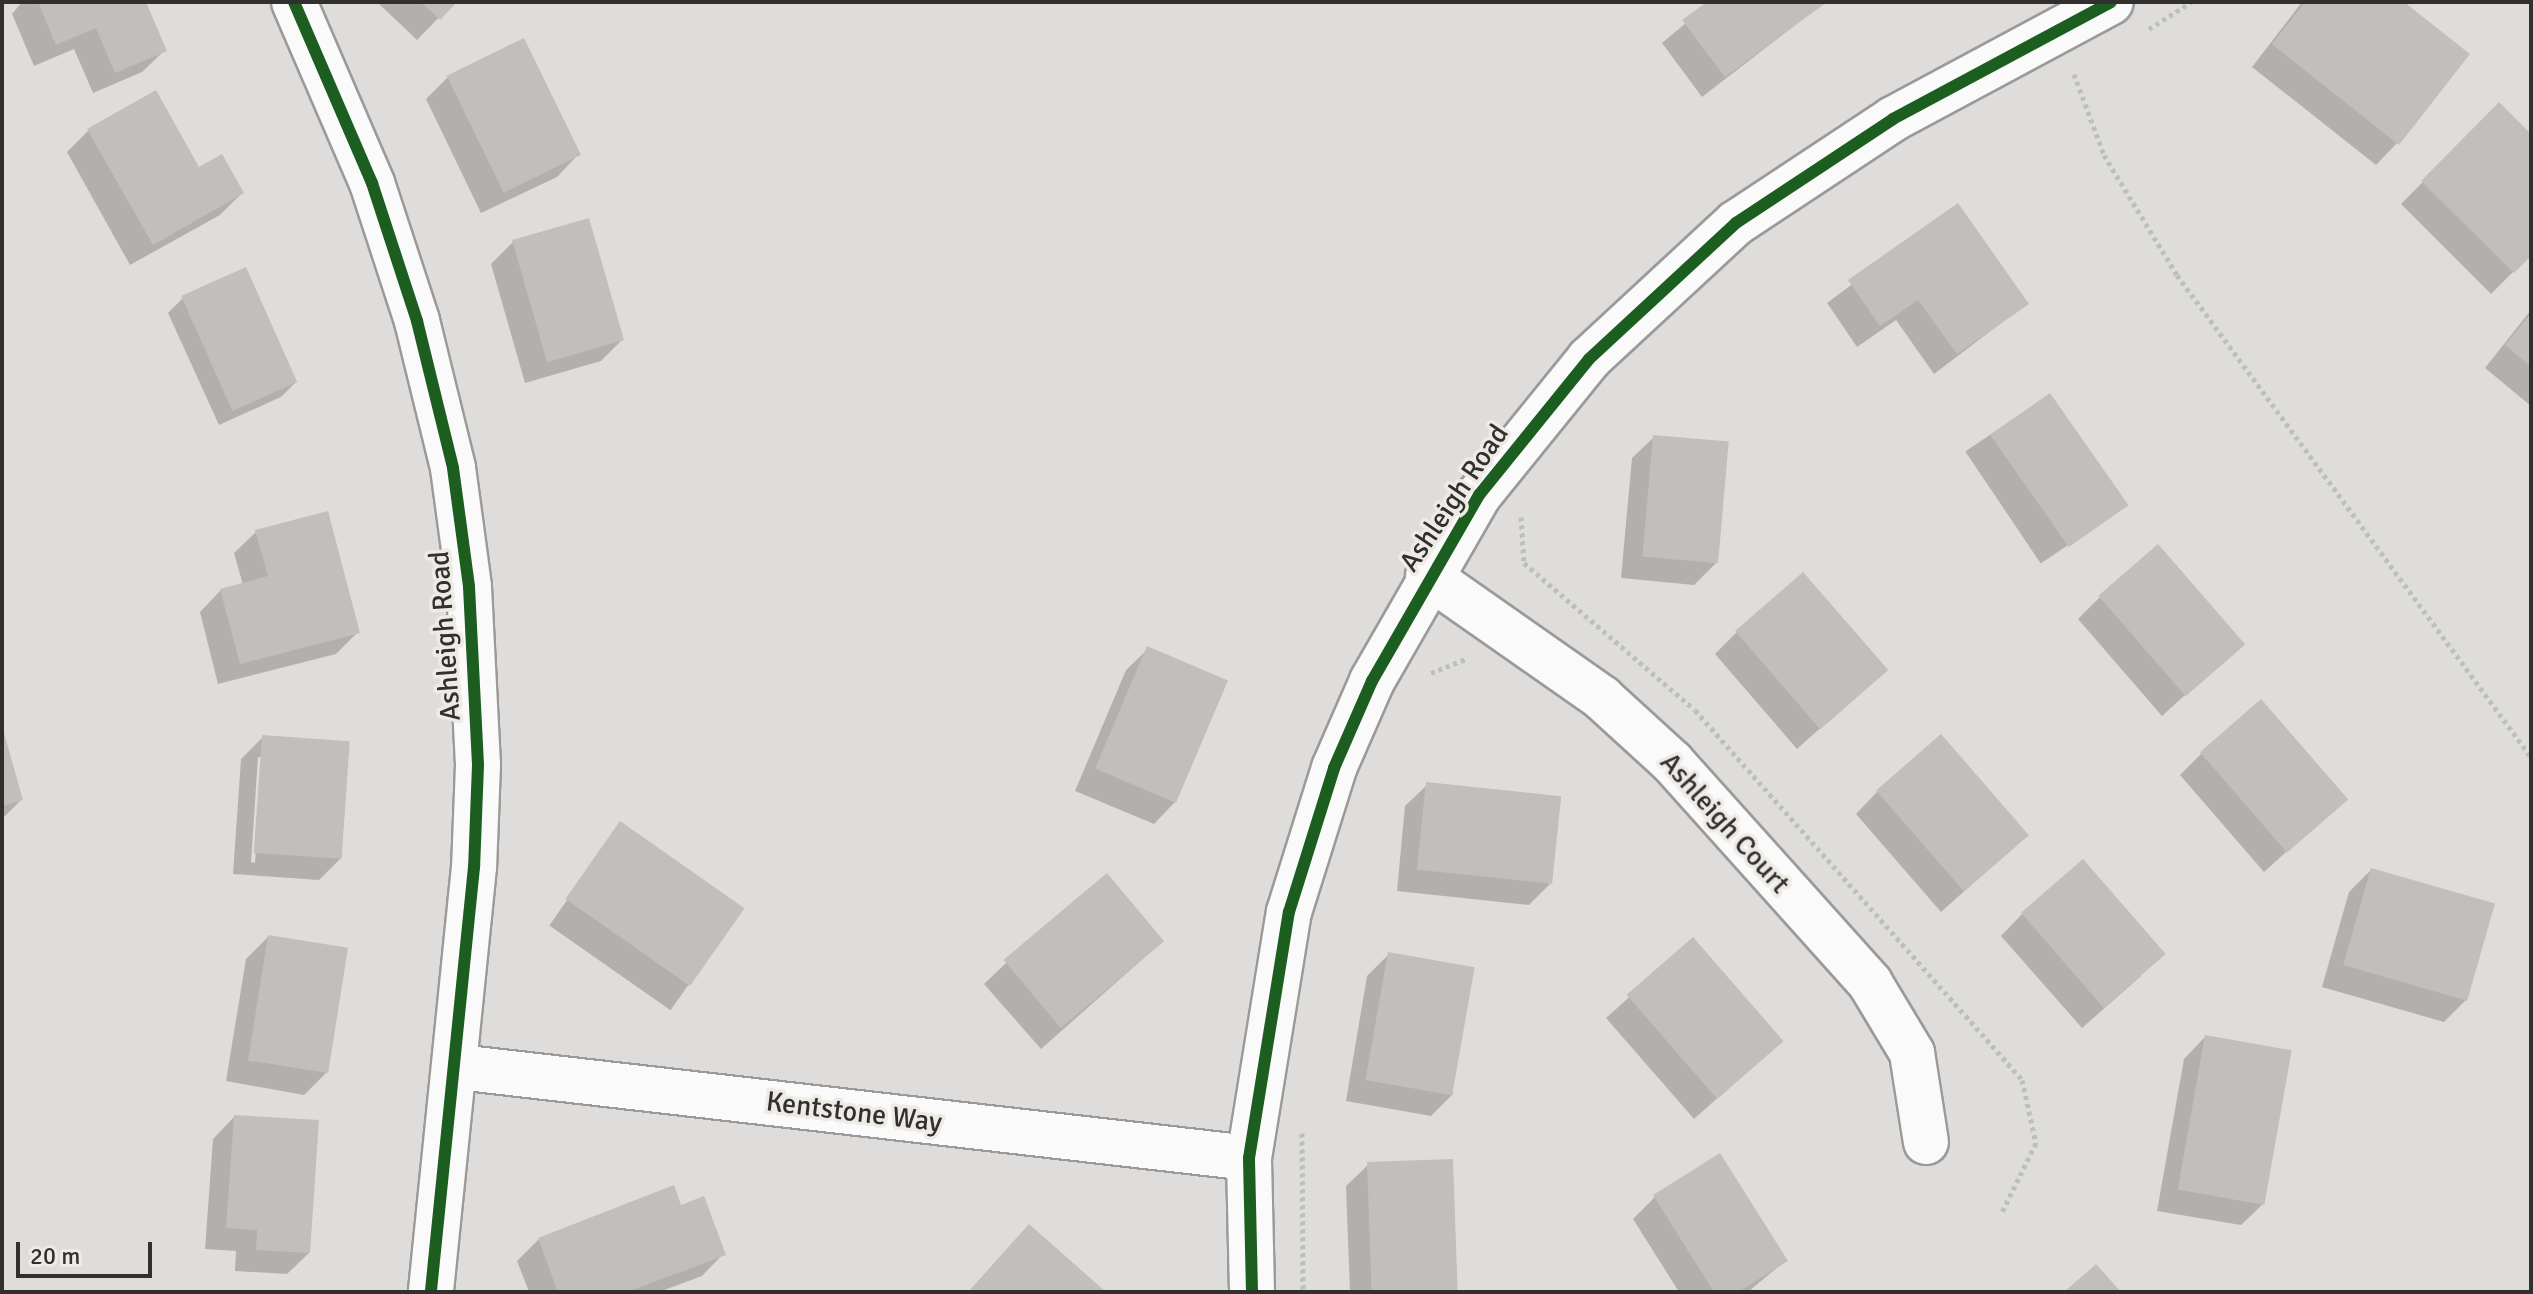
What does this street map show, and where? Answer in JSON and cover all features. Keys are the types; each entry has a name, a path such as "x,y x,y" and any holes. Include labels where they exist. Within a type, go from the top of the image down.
{"street":[{"name":"Ashleigh Road","path":"294,2 372,183 417,321 453,468 469,587 478,765 458,1067 431,1292"},
{"name":"Ashleigh Road","path":"1252,1292 1249,1158 1289,912 1334,768 1428,576 1530,427 1662,286 1815,166 2111,2"},
{"name":"Ashleigh Court","path":"1428,576 1537,646 1649,740 1870,983 1912,1053 1926,1142"},
{"name":"Kentstone Way","path":"458,1067 1249,1158"}],"path":[{"path":"2133,39 2191,2"},
{"path":"2050,36 2073,73 2110,168 2177,275 2531,757"},
{"path":"2059,80 2084,67"},
{"path":"1531,502 1517,533 1524,563 1706,721 2022,1080 2036,1143 2002,1212"},
{"path":"1424,680 1451,661 1478,662"},
{"path":"1303,1120 1303,1292"}],"building":[{"path":"38,2 146,2 167,51 115,73 96,28 56,45"},
{"path":"421,2 457,2 440,20"},
{"path":"1707,2 1827,2 1725,77 1682,20"},
{"path":"2305,2 2404,2 2470,54 2399,145 2272,44"},
{"path":"524,38 581,155 504,193 447,76"},
{"path":"156,90 199,167 222,154 244,193 153,245 87,129"},
{"path":"2499,102 2531,134 2531,256 2514,273 2421,181"},
{"path":"1958,203 2029,304 1957,354 1918,300 1880,326 1848,280"},
{"path":"589,218 624,340 547,362 512,240"},
{"path":"246,267 297,382 232,411 181,296"},
{"path":"2531,313 2531,367 2505,345"},
{"path":"2050,393 2129,505 2069,547 1990,435"},
{"path":"1653,435 1729,442 1718,563 1642,557"},
{"path":"328,511 360,633 240,664 220,589 268,576 255,530"},
{"path":"2158,544 2245,644 2186,696 2098,596"},
{"path":"1803,572 1888,670 1820,729 1735,631"},
{"path":"1147,646 1228,680 1176,803 1095,768"},
{"path":"2261,699 2348,799 2287,853 2200,752"},
{"path":"2,726 23,800 2,806"},
{"path":"1941,734 2029,835 1964,892 1876,790"},
{"path":"262,735 350,741 342,859 254,853"},
{"path":"1426,782 1561,796 1552,884 1417,870"},
{"path":"620,821 745,908 690,986 566,899"},
{"path":"2083,859 2166,954 2104,1008 2021,913"},
{"path":"2371,868 2495,904 2467,1001 2343,965"},
{"path":"1107,873 1164,941 1061,1028 1004,960"},
{"path":"268,935 348,948 328,1073 248,1060"},
{"path":"1693,937 1784,1041 1717,1099 1627,995"},
{"path":"1388,952 1475,967 1452,1095 1365,1080"},
{"path":"2205,1035 2292,1050 2264,1205 2178,1190"},
{"path":"234,1115 319,1120 310,1253 256,1250 257,1230 226,1228"},
{"path":"1720,1153 1788,1261 1738,1292 1714,1292 1653,1195"},
{"path":"1453,1159 1458,1292 1372,1292 1367,1162"},
{"path":"674,1185 681,1205 704,1196 726,1255 627,1292 558,1292 538,1238"},
{"path":"1029,1224 1106,1292 968,1292"},
{"path":"2096,1264 2121,1292 2064,1292"}],"cycle path":[{"path":"294,2 372,183 417,321 453,468 469,587 478,765 474,867 431,1292"},
{"path":"1252,1292 1249,1158 1289,912 1334,768 1372,681 1479,495 1589,359 1736,223 1893,119 2111,2"}]}
